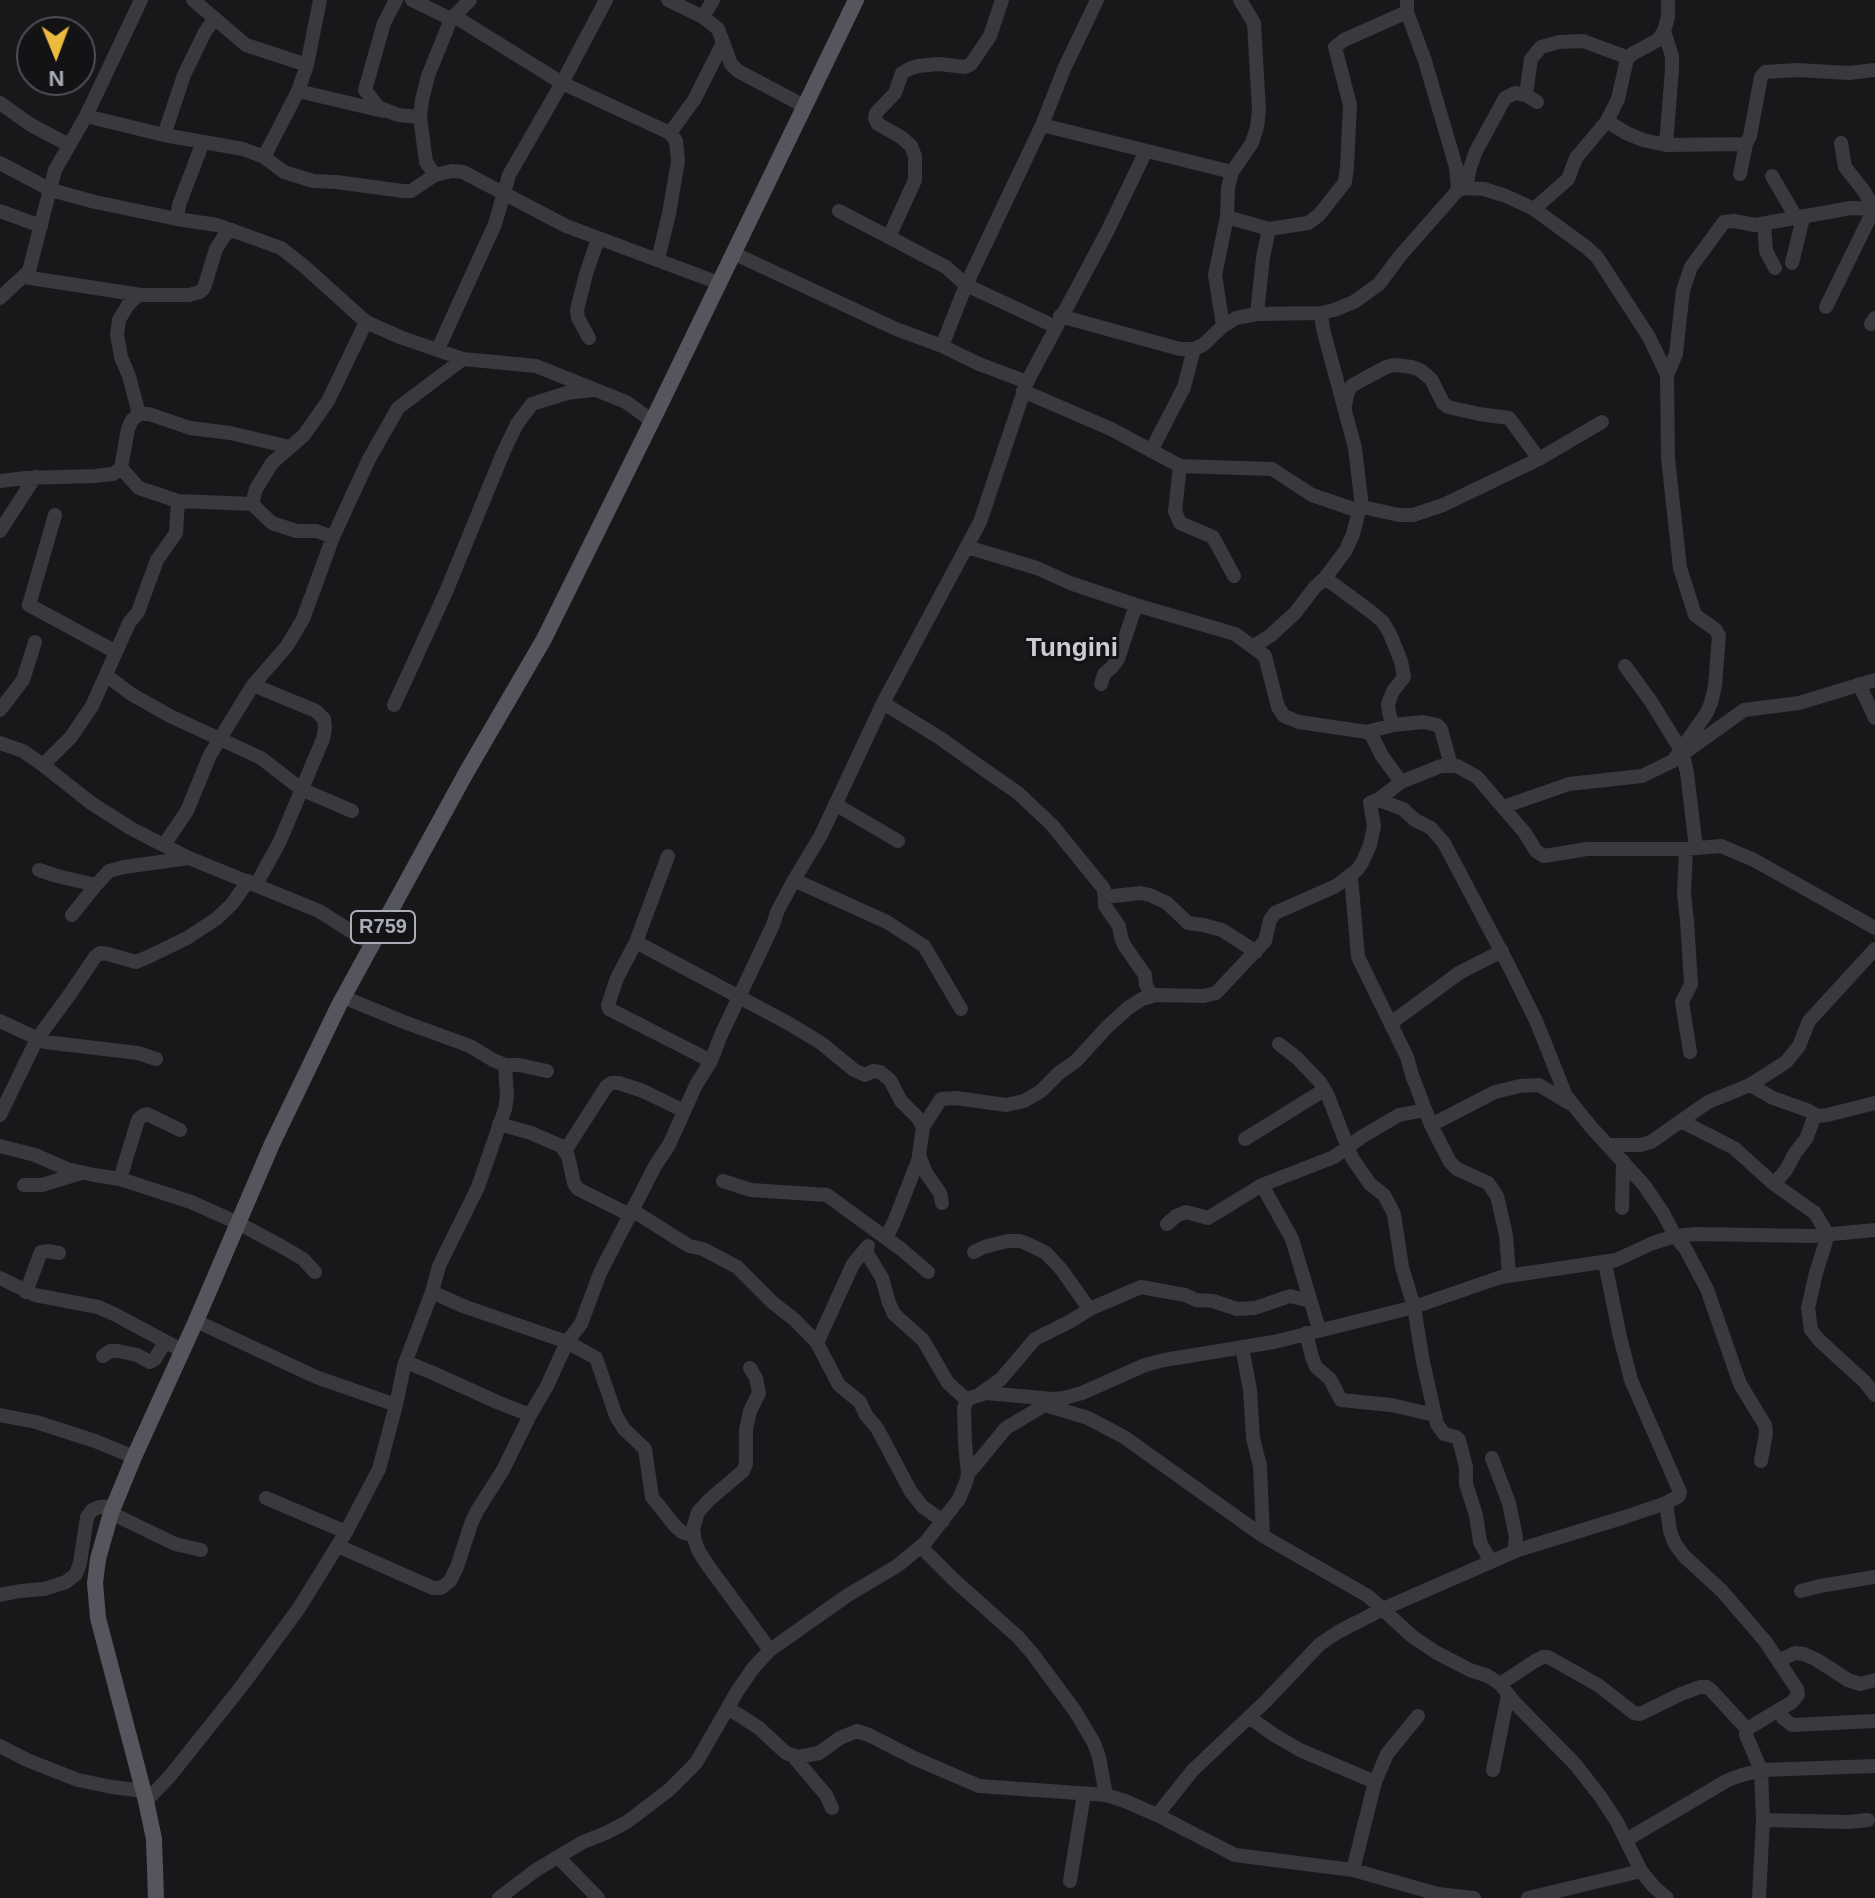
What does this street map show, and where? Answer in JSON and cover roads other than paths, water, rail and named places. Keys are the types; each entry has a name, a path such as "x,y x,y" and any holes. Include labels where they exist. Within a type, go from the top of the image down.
{"main road":[{"name":"R759","path":"156,1898 154,1839 98,1618 95,1583 113,1509 272,1144 343,997 466,773 544,639 856,0"}],"street":[{"path":"0,298 24,277 31,266 55,170 86,116 141,0"},
{"path":"193,0 246,45 307,65"},
{"path":"264,157 298,91 307,65 320,0"},
{"path":"396,0 384,23 365,90 378,107 398,115"},
{"path":"412,0 452,18 562,83 670,133 676,141 678,161 658,259"},
{"path":"435,175 426,162 420,117 422,100 428,76 452,18 470,0"},
{"path":"438,349 495,224 509,175 606,0"},
{"path":"668,0 703,17 718,29 731,64 738,71 804,106"},
{"path":"703,17 713,0"},
{"path":"889,237 915,180 915,156 911,146 901,137 878,124 876,113 895,93 902,73 909,69 939,64 965,67 971,64 990,36 1002,0"},
{"path":"942,346 966,285 1097,0"},
{"path":"1223,326 1215,275 1227,217 1228,188 1232,172 1252,143 1259,110 1254,23 1240,0"},
{"path":"1534,209 1568,179 1576,158 1607,121 1618,99 1627,59 1658,40 1673,1"},
{"path":"1227,217 1269,229 1308,223 1319,215 1345,182 1347,167 1350,105 1335,47 1407,6 1462,189"},
{"path":"164,135 184,75 215,18"},
{"path":"1664,31 1672,56 1666,145"},
{"path":"839,211 946,267 966,285 1058,322 1180,349 1194,349 1236,318 1334,310 1354,302 1379,284 1400,256 1462,189 1476,151 1505,98 1515,93 1532,98 1528,69 1531,59 1541,47 1559,42 1583,41 1627,59"},
{"path":"670,133 694,100 723,43"},
{"path":"1740,174 1761,77 1765,72 1849,73 1875,70"},
{"path":"298,91 398,115 420,117"},
{"path":"0,103 31,125 69,145"},
{"path":"86,116 164,135 243,149 264,157 284,172 313,181 411,191 435,175 463,172 566,226 719,283"},
{"path":"1607,121 1643,140 1666,145 1746,144"},
{"path":"1042,125 1232,172"},
{"path":"177,219 179,205 203,142"},
{"path":"1841,143 1845,167 1874,209"},
{"path":"338,1546 433,1588 450,1581 477,1511 503,1470 567,1342 581,1324 600,1273 711,1061 777,912 821,835 883,703 980,522 1025,386 1107,232 1146,151"},
{"path":"0,163 51,190 95,202 217,225 281,248 366,322 463,359 536,366 626,402 652,421"},
{"path":"1772,176 1800,218 1792,263"},
{"path":"1462,189 1484,189 1534,209 1586,247 1597,257 1649,337 1667,375"},
{"path":"1679,755 1711,703 1719,636 1716,630 1695,615 1680,568 1668,458 1667,375 1676,354 1683,290 1691,267 1724,222 1755,225 1851,208 1874,209"},
{"path":"1826,307 1874,209"},
{"path":"0,211 41,226"},
{"path":"1764,224 1766,251 1775,268"},
{"path":"1257,314 1269,229"},
{"path":"24,277 141,295 189,295 204,288 216,249 232,230"},
{"path":"589,338 577,310 598,239"},
{"path":"733,253 896,329 942,346 1180,466 1272,469 1312,495 1360,509 1413,515 1443,505 1539,459 1602,422"},
{"path":"139,414 117,335 119,320 128,305 141,295"},
{"path":"1254,646 1295,613 1325,578 1346,550 1360,509 1355,448 1321,313"},
{"path":"252,504 256,489 272,463 304,435 328,401 366,322"},
{"path":"1151,451 1184,387 1194,349"},
{"path":"164,845 187,811 210,755 253,685 287,646 303,619 333,537 369,459 398,408 463,359"},
{"path":"1345,405 1348,391 1353,385 1386,367 1412,367 1431,379 1448,407 1509,418 1539,459"},
{"path":"394,705 517,424 532,404 567,393 597,389"},
{"path":"0,481 113,474 121,468 128,429 139,414 149,414 190,428 230,433 290,447"},
{"path":"1180,466 1175,511 1180,523 1213,537 1234,576"},
{"path":"121,468 139,488 178,501 252,504 272,523 296,531 316,531 333,537"},
{"path":"0,531 35,477"},
{"path":"43,765 71,737 92,706 130,621 138,612 157,560 176,533 178,501"},
{"path":"55,515 29,605 116,652"},
{"path":"967,547 1243,639 1267,659 1280,712 1299,722 1367,732 1423,722 1439,725 1451,765"},
{"path":"1325,578 1383,622 1390,634 1404,677 1388,704 1393,725"},
{"path":"1101,684 1104,674 1118,659 1136,605"},
{"path":"0,710 23,680 35,642"},
{"path":"1625,666 1650,700 1687,773 1691,848 1684,894 1691,984 1682,1002 1690,1052"},
{"path":"106,675 131,694 170,716 261,758 301,789 352,811"},
{"path":"1503,807 1569,784 1642,776 1679,755 1744,710 1799,703 1875,680"},
{"path":"1859,684 1875,718"},
{"path":"0,1115 37,1039 95,957 100,953 136,962 187,938 232,904 252,883 280,841 323,739 324,719 316,711 253,685"},
{"path":"883,703 940,738 1034,806 1103,886 1105,906 1119,926 1124,945 1145,975 1152,996"},
{"path":"1367,732 1401,782"},
{"path":"0,743 23,751 91,803 132,829 189,858 319,911 373,945"},
{"path":"1384,802 1401,782 1451,765 1477,777 1525,833 1536,851 1544,856 1587,849 1721,846 1875,928"},
{"path":"817,1343 853,1264 894,1222 919,1158 923,1127 943,1098 1006,1105 1024,1101 1041,1091 1076,1061 1128,1008 1142,999 1216,993 1265,941 1275,913 1351,876 1362,863 1370,845 1374,827 1370,802 1384,802 1403,809 1417,822 1431,828 1444,843 1502,951 1573,1105 1644,1185 1685,1248 1707,1289 1740,1384 1765,1425 1761,1461"},
{"path":"835,804 898,841"},
{"path":"668,856 636,942 617,978 608,1005 609,1009 711,1061"},
{"path":"72,915 109,871 189,858"},
{"path":"39,870 96,885"},
{"path":"1351,876 1357,953 1407,1057 1431,1125 1453,1166 1488,1183 1497,1196 1506,1235 1509,1275"},
{"path":"794,880 887,922 924,946 961,1009"},
{"path":"1105,897 1140,893 1150,895 1167,903 1188,923 1222,930 1256,952"},
{"path":"636,942 806,1034 860,1074 880,1072 890,1080 901,1101 923,1127"},
{"path":"1391,1023 1459,973 1502,951"},
{"path":"1608,1145 1644,1145 1708,1102 1750,1085 1792,1057 1809,1021 1874,953"},
{"path":"343,997 470,1046 505,1065 547,1071"},
{"path":"0,1021 37,1039 53,1043 138,1053 156,1059"},
{"path":"1279,1044 1308,1069 1324,1090 1347,1148 1370,1184 1384,1195 1394,1214 1402,1267 1414,1307 1435,1415 1441,1431 1459,1440 1480,1542 1491,1562"},
{"path":"0,1746 78,1780 145,1796 170,1776 241,1687 299,1608 338,1546 379,1469 401,1374 439,1266 478,1187 505,1109 505,1065"},
{"path":"565,1151 611,1083 643,1091 684,1111"},
{"path":"1431,1125 1495,1092 1520,1086 1539,1085 1573,1105"},
{"path":"1750,1085 1773,1098 1821,1116 1875,1103"},
{"path":"1245,1139 1324,1090"},
{"path":"1167,1224 1186,1212 1208,1218 1262,1185 1334,1157 1399,1115 1425,1110"},
{"path":"120,1179 138,1120 142,1116 147,1114 180,1130"},
{"path":"1774,1184 1806,1139 1815,1115"},
{"path":"1681,1121 1734,1148 1774,1184 1815,1213 1828,1235 1810,1298 1810,1325 1819,1340 1875,1395"},
{"path":"499,1124 554,1141 565,1151 578,1189 631,1212 689,1246 703,1249 737,1267 817,1343 839,1385 860,1402 864,1413 877,1428 911,1492 923,1507 943,1521"},
{"path":"0,1146 35,1155 81,1173 120,1179 191,1202 238,1223 303,1259 315,1272"},
{"path":"919,1158 940,1193 942,1203"},
{"path":"1622,1208 1623,1161"},
{"path":"24,1185 42,1185 81,1173"},
{"path":"723,1181 751,1190 827,1195 928,1272"},
{"path":"1262,1185 1292,1239 1310,1301 1312,1357 1316,1367 1330,1379 1336,1394 1341,1400 1391,1405 1435,1415"},
{"path":"499,1898 536,1870 583,1842 627,1822 669,1790 696,1763 754,1667 770,1650 921,1547 959,1499 968,1474 1006,1428 1049,1402 1082,1393 1145,1365 1274,1342 1414,1307 1509,1275 1605,1263 1675,1236 1828,1235 1875,1230"},
{"path":"974,1252 1007,1241 1028,1244 1046,1253 1088,1307 1092,1308"},
{"path":"865,1250 883,1282 894,1314 923,1340 948,1383 974,1397 999,1394 1049,1402 1124,1437 1263,1536 1368,1596 1413,1637 1437,1653 1488,1676 1575,1764 1600,1796 1641,1871 1667,1898"},
{"path":"26,1292 41,1252 59,1253"},
{"path":"1157,1815 1193,1770 1320,1644 1338,1632 1491,1562 1515,1544 1532,1546 1676,1498 1680,1492 1631,1380 1605,1263"},
{"path":"0,1278 26,1292 98,1307 183,1351"},
{"path":"968,1474 964,1408 974,1397 1001,1379 1035,1339 1092,1308 1141,1287 1213,1301 1237,1309 1255,1308 1290,1296 1310,1301"},
{"path":"432,1292 489,1316 567,1342 598,1360 616,1416 624,1429 645,1449 652,1497 675,1526 694,1536"},
{"path":"196,1321 316,1377 396,1405"},
{"path":"103,1356 110,1351 118,1351 153,1361 165,1342"},
{"path":"1242,1347 1250,1390 1253,1438 1260,1466 1263,1536"},
{"path":"406,1362 530,1415"},
{"path":"750,1368 759,1393 750,1411 746,1430 746,1464 743,1471 698,1512 693,1529 699,1552 770,1650"},
{"path":"0,1415 36,1422 134,1457"},
{"path":"1492,1458 1509,1503 1515,1544"},
{"path":"266,1498 346,1532"},
{"path":"1666,1503 1675,1544 1722,1591 1780,1660 1797,1689 1798,1695 1792,1702 1747,1729 1746,1735 1761,1770 1763,1820 1759,1898"},
{"path":"0,1595 44,1589 66,1582 76,1574 87,1517 92,1510 100,1507 113,1509 175,1544 201,1550"},
{"path":"921,1547 1032,1653 1075,1711 1094,1743 1106,1795"},
{"path":"1801,1591 1875,1577"},
{"path":"1780,1660 1795,1653 1804,1654 1848,1680 1860,1684 1875,1680"},
{"path":"1493,1770 1504,1689 1543,1657 1586,1677 1634,1713 1640,1714 1681,1694 1707,1687 1747,1729"},
{"path":"728,1708 793,1756 819,1753 840,1738 857,1731 979,1786 1106,1795 1157,1815 1235,1855 1353,1870 1437,1896 1474,1898"},
{"path":"1780,1709 1783,1718 1792,1725 1875,1721"},
{"path":"1353,1870 1375,1782 1387,1754 1418,1716"},
{"path":"1249,1717 1302,1751 1375,1782"},
{"path":"793,1756 826,1795 832,1808"},
{"path":"1626,1840 1728,1780 1761,1770 1875,1766"},
{"path":"1070,1881 1084,1794"},
{"path":"1763,1820 1868,1820"},
{"path":"558,1857 598,1898"},
{"path":"1528,1898 1570,1892 1641,1871"}],"district":[{"name":"Tungini","path":"1072,649"}]}
